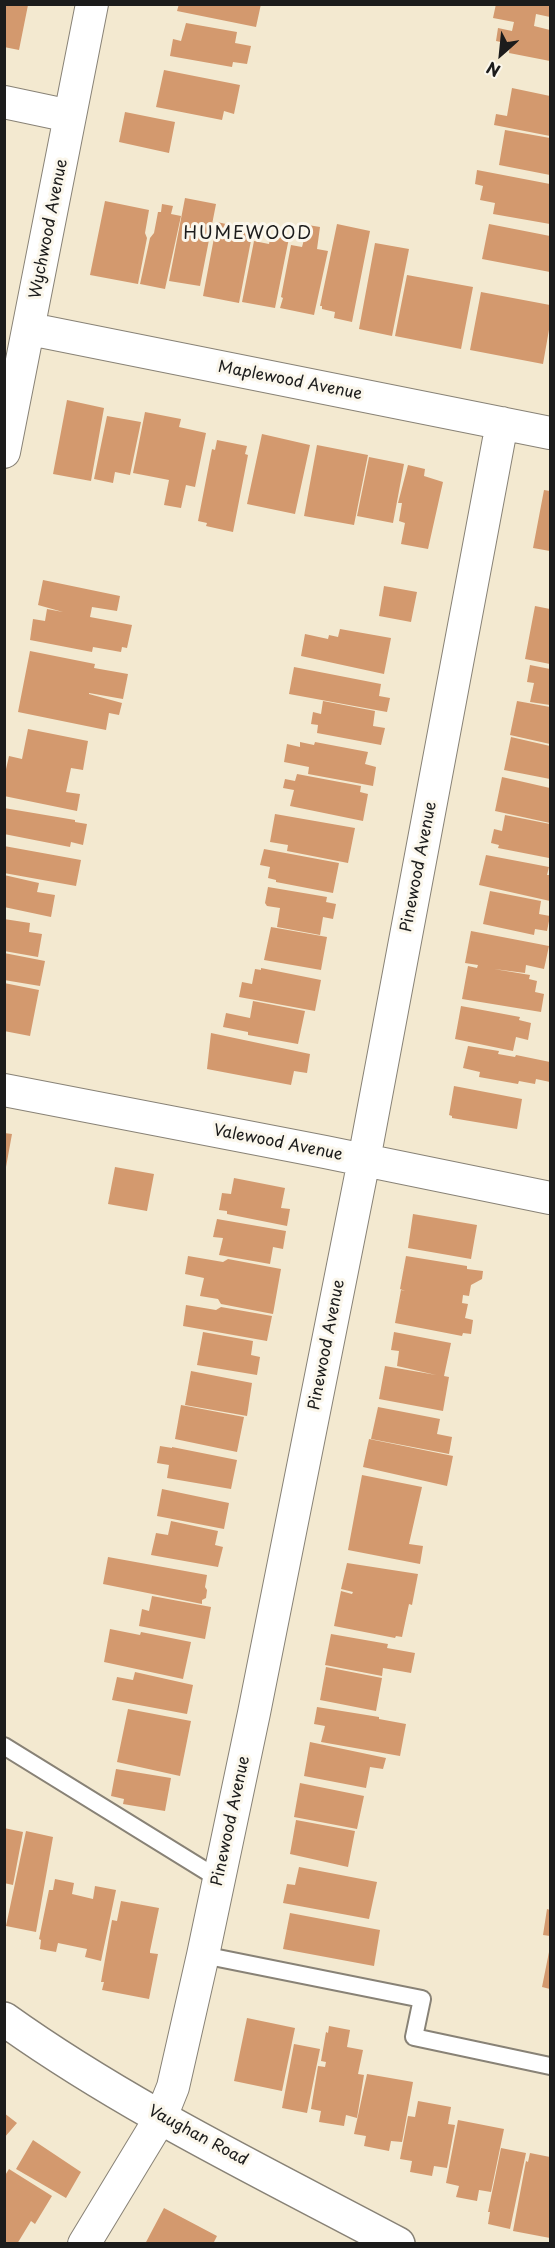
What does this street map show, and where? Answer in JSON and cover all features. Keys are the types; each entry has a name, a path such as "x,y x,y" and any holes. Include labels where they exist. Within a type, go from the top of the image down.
{"street":[{"name":"Wychwood Avenue","path":"4,452 30,329 92,4"},
{"path":"4,102 70,116"},
{"name":"Maplewood Avenue","path":"30,329 550,433"},
{"name":"Pinewood Avenue","path":"84,2244 161,2117 173,2087 219,1879 364,1160 502,423"},
{"name":"Valewood Avenue","path":"4,1090 550,1198"},
{"name":"Vaughan Road","path":"4,2019 49,2051 161,2117 398,2244"}],"lane":[{"path":"4,1746 219,1879"},
{"path":"203,1954 422,1999 414,2037 550,2066"}],"building":[{"path":"179,4 261,4 256,27 177,11"},
{"path":"496,4 550,4 550,17 536,14 534,26 550,30 550,61 509,53 510,44 496,41 498,28 512,31 514,22 493,18"},
{"path":"4,5 28,5 19,50 4,47"},
{"path":"186,23 237,32 235,43 251,46 247,64 233,62 232,67 170,56 173,39 181,41"},
{"path":"164,70 240,85 234,114 224,111 222,120 156,107"},
{"path":"512,88 550,96 550,136 494,125 496,114 507,116"},
{"path":"125,112 175,122 169,153 119,142"},
{"path":"505,130 550,138 550,175 499,165"},
{"path":"477,170 550,184 550,224 493,214 495,203 480,200 483,186 475,184"},
{"path":"185,198 216,204 200,286 169,281"},
{"path":"105,201 149,210 145,233 147,238 138,284 90,275"},
{"path":"162,204 173,206 171,214 181,216 165,289 140,284 150,238 154,233"},
{"path":"217,222 253,230 239,303 203,296"},
{"path":"337,224 370,231 352,322 334,318 335,312 322,309 320,306"},
{"path":"489,224 550,236 550,272 482,259"},
{"path":"308,225 320,227 317,249 328,251 314,315 280,308 291,245 302,247"},
{"path":"271,235 289,238 275,308 242,302 254,241 269,244"},
{"path":"375,243 409,249 392,336 359,329"},
{"path":"407,275 473,287 461,349 395,336"},
{"path":"481,292 550,305 550,324 543,364 470,350"},
{"path":"67,400 104,408 91,481 53,474"},
{"path":"145,412 181,419 179,427 206,433 195,487 186,485 181,508 164,505 169,480 133,473"},
{"path":"107,416 141,422 130,475 115,472 113,483 94,479"},
{"path":"262,434 310,445 295,514 247,504"},
{"path":"217,440 247,446 245,454 248,455 233,532 206,526 207,523 198,521 212,449 215,450"},
{"path":"317,445 368,455 354,525 304,516"},
{"path":"369,457 404,464 393,523 357,516"},
{"path":"408,465 425,469 424,476 443,482 428,549 401,544 405,523 399,521 402,503 398,503"},
{"path":"544,490 550,491 550,551 533,548"},
{"path":"43,580 120,596 117,611 92,607 90,617 132,625 127,648 122,647 121,652 93,647 92,652 30,640 33,619 45,621 47,609 63,612 38,605"},
{"path":"384,586 417,592 411,622 379,616"},
{"path":"535,606 550,609 550,664 525,659"},
{"path":"340,629 391,638 384,674 301,656 305,634 328,639 329,635 338,637"},
{"path":"30,651 95,664 94,668 128,674 123,699 89,693 122,703 119,715 109,713 106,730 18,712"},
{"path":"530,665 550,669 550,705 530,702 534,683 527,682"},
{"path":"294,667 381,684 379,696 390,698 387,712 289,694"},
{"path":"323,701 375,711 373,726 385,728 381,745 317,733 318,725 311,724 313,712 321,714"},
{"path":"517,701 550,707 550,744 510,735"},
{"path":"28,729 88,741 83,770 71,768 66,792 80,794 77,811 4,796 4,778 9,756 22,759"},
{"path":"511,737 550,746 550,779 504,770"},
{"path":"300,742 314,745 315,742 368,752 365,764 376,767 373,786 308,774 309,767 284,762 287,744 300,747"},
{"path":"297,774 361,786 360,792 368,794 363,821 290,806 294,790 283,788 285,779 295,781"},
{"path":"502,777 550,788 550,823 495,811"},
{"path":"4,808 87,824 83,845 71,842 70,847 4,834"},
{"path":"275,814 355,828 348,863 287,851 288,845 270,842"},
{"path":"505,815 550,824 549,858 498,848 499,845 491,843 494,829 502,831"},
{"path":"4,846 81,860 76,886 4,873"},
{"path":"264,849 339,863 333,893 276,882 268,878 270,867 260,865"},
{"path":"486,855 549,867 547,875 550,875 550,901 479,885"},
{"path":"4,875 39,883 37,892 55,895 51,917 4,907"},
{"path":"268,887 327,897 326,902 336,904 333,919 323,917 320,935 277,927 280,908 267,906 265,903"},
{"path":"490,891 541,901 539,914 550,916 547,931 535,929 534,935 483,924"},
{"path":"4,919 30,923 29,932 42,934 38,957 4,951"},
{"path":"271,927 327,937 321,970 264,960"},
{"path":"471,931 549,946 544,969 526,965 525,973 494,969 530,975 529,979 537,981 535,992 544,994 541,1012 462,999 468,966 477,968 478,965 465,963"},
{"path":"4,953 45,961 40,986 4,980"},
{"path":"261,968 321,980 315,1011 239,997 242,982 252,984 255,969 261,970"},
{"path":"4,983 39,990 30,1036 4,1031"},
{"path":"253,1001 305,1011 298,1044 248,1035 248,1032 223,1027 226,1013 250,1018"},
{"path":"461,1006 520,1017 519,1020 531,1023 528,1040 516,1037 513,1051 455,1039"},
{"path":"211,1033 310,1054 307,1073 294,1071 291,1085 207,1069"},
{"path":"468,1046 499,1051 498,1054 550,1062 550,1082 536,1079 535,1084 519,1081 518,1084 479,1077 480,1072 463,1068"},
{"path":"454,1086 522,1099 517,1129 452,1118 449,1115"},
{"path":"4,1133 12,1134 6,1167 4,1167"},
{"path":"115,1167 154,1174 147,1211 108,1204"},
{"path":"234,1178 285,1188 281,1208 290,1209 287,1226 227,1214 227,1211 219,1210 222,1193 231,1194"},
{"path":"413,1214 477,1225 471,1259 408,1248"},
{"path":"217,1219 286,1231 283,1249 273,1247 270,1264 219,1255 223,1238 213,1237"},
{"path":"188,1256 223,1262 228,1259 281,1269 273,1314 221,1304 218,1299 200,1296 204,1278 185,1274"},
{"path":"406,1256 467,1266 467,1269 483,1271 482,1279 471,1285 469,1296 463,1295 462,1303 468,1304 465,1318 473,1320 471,1334 463,1333 462,1336 395,1323 401,1290 405,1291 400,1289"},
{"path":"186,1305 216,1310 221,1307 272,1316 267,1341 183,1326"},
{"path":"203,1332 253,1341 251,1355 260,1357 257,1375 197,1365"},
{"path":"394,1332 451,1343 444,1376 449,1377 443,1411 379,1399 385,1366 436,1375 397,1366 399,1351 391,1350"},
{"path":"191,1371 252,1383 247,1416 185,1405"},
{"path":"181,1405 244,1417 237,1452 175,1439"},
{"path":"378,1407 440,1419 437,1434 452,1437 449,1454 371,1439"},
{"path":"369,1439 453,1456 447,1486 363,1467"},
{"path":"160,1446 237,1460 231,1489 167,1478 169,1465 157,1463"},
{"path":"362,1475 422,1487 409,1544 423,1546 420,1564 348,1550"},
{"path":"162,1489 229,1503 224,1529 157,1516"},
{"path":"171,1521 218,1531 215,1545 223,1547 218,1567 151,1555 156,1533 168,1535"},
{"path":"108,1557 207,1575 206,1598 202,1600 202,1604 103,1584"},
{"path":"347,1563 418,1574 412,1605 409,1604 402,1637 396,1636 395,1638 334,1626 341,1591 352,1594 353,1592 341,1589"},
{"path":"152,1596 211,1607 205,1639 139,1626 142,1609 149,1611"},
{"path":"110,1629 140,1635 141,1632 191,1642 183,1679 104,1662"},
{"path":"331,1634 388,1644 387,1648 415,1653 411,1673 383,1668 382,1676 325,1665"},
{"path":"326,1667 382,1678 376,1711 320,1700"},
{"path":"135,1672 193,1685 187,1714 112,1700 117,1677 133,1680"},
{"path":"317,1707 379,1717 379,1719 406,1724 400,1756 321,1742 325,1726 314,1724"},
{"path":"128,1709 191,1721 180,1776 117,1762"},
{"path":"310,1742 386,1758 383,1769 370,1767 366,1788 304,1776"},
{"path":"116,1769 171,1778 165,1811 123,1804 124,1799 111,1796"},
{"path":"300,1783 364,1796 357,1829 294,1817"},
{"path":"296,1820 355,1831 348,1867 290,1854"},
{"path":"4,1828 23,1832 13,1885 4,1883"},
{"path":"26,1831 53,1837 36,1932 6,1926"},
{"path":"299,1867 377,1882 369,1919 283,1903 287,1884 295,1885"},
{"path":"55,1879 74,1883 72,1894 93,1899 95,1886 116,1890 101,1961 85,1957 87,1949 58,1943 56,1952 40,1949 41,1940 39,1939 49,1890 53,1890"},
{"path":"121,1901 159,1908 150,1951 150,1953 158,1954 149,1999 102,1990 104,1982 101,1982 112,1920 117,1921"},
{"path":"547,1909 550,1910 550,1936 543,1935"},
{"path":"290,1913 380,1930 374,1966 283,1949"},
{"path":"550,1952 550,1989 542,1987"},
{"path":"247,2018 295,2028 282,2091 234,2081"},
{"path":"329,2026 350,2030 347,2047 363,2050 358,2074 364,2075 357,2118 346,2115 344,2126 319,2122 321,2111 311,2109 318,2066 325,2067 326,2062 321,2061"},
{"path":"294,2044 320,2049 307,2113 282,2108"},
{"path":"367,2074 413,2082 402,2142 391,2141 389,2151 364,2146 366,2136 354,2134"},
{"path":"418,2101 451,2107 448,2124 455,2125 447,2168 434,2166 432,2176 410,2172 412,2161 400,2159 408,2116 415,2117"},
{"path":"4,2113 17,2123 4,2138"},
{"path":"458,2120 504,2129 491,2192 479,2190 477,2201 456,2197 459,2186 446,2183"},
{"path":"33,2140 81,2172 66,2198 16,2169"},
{"path":"501,2148 526,2153 510,2229 488,2224 490,2212 488,2212"},
{"path":"530,2153 550,2157 550,2238 513,2231 526,2161 528,2162"},
{"path":"9,2169 52,2196 35,2224 31,2221 17,2244 4,2244 4,2177"},
{"path":"164,2208 217,2236 213,2244 145,2244"}],"district":[{"name":"HUMEWOOD","path":"248,234"}]}
